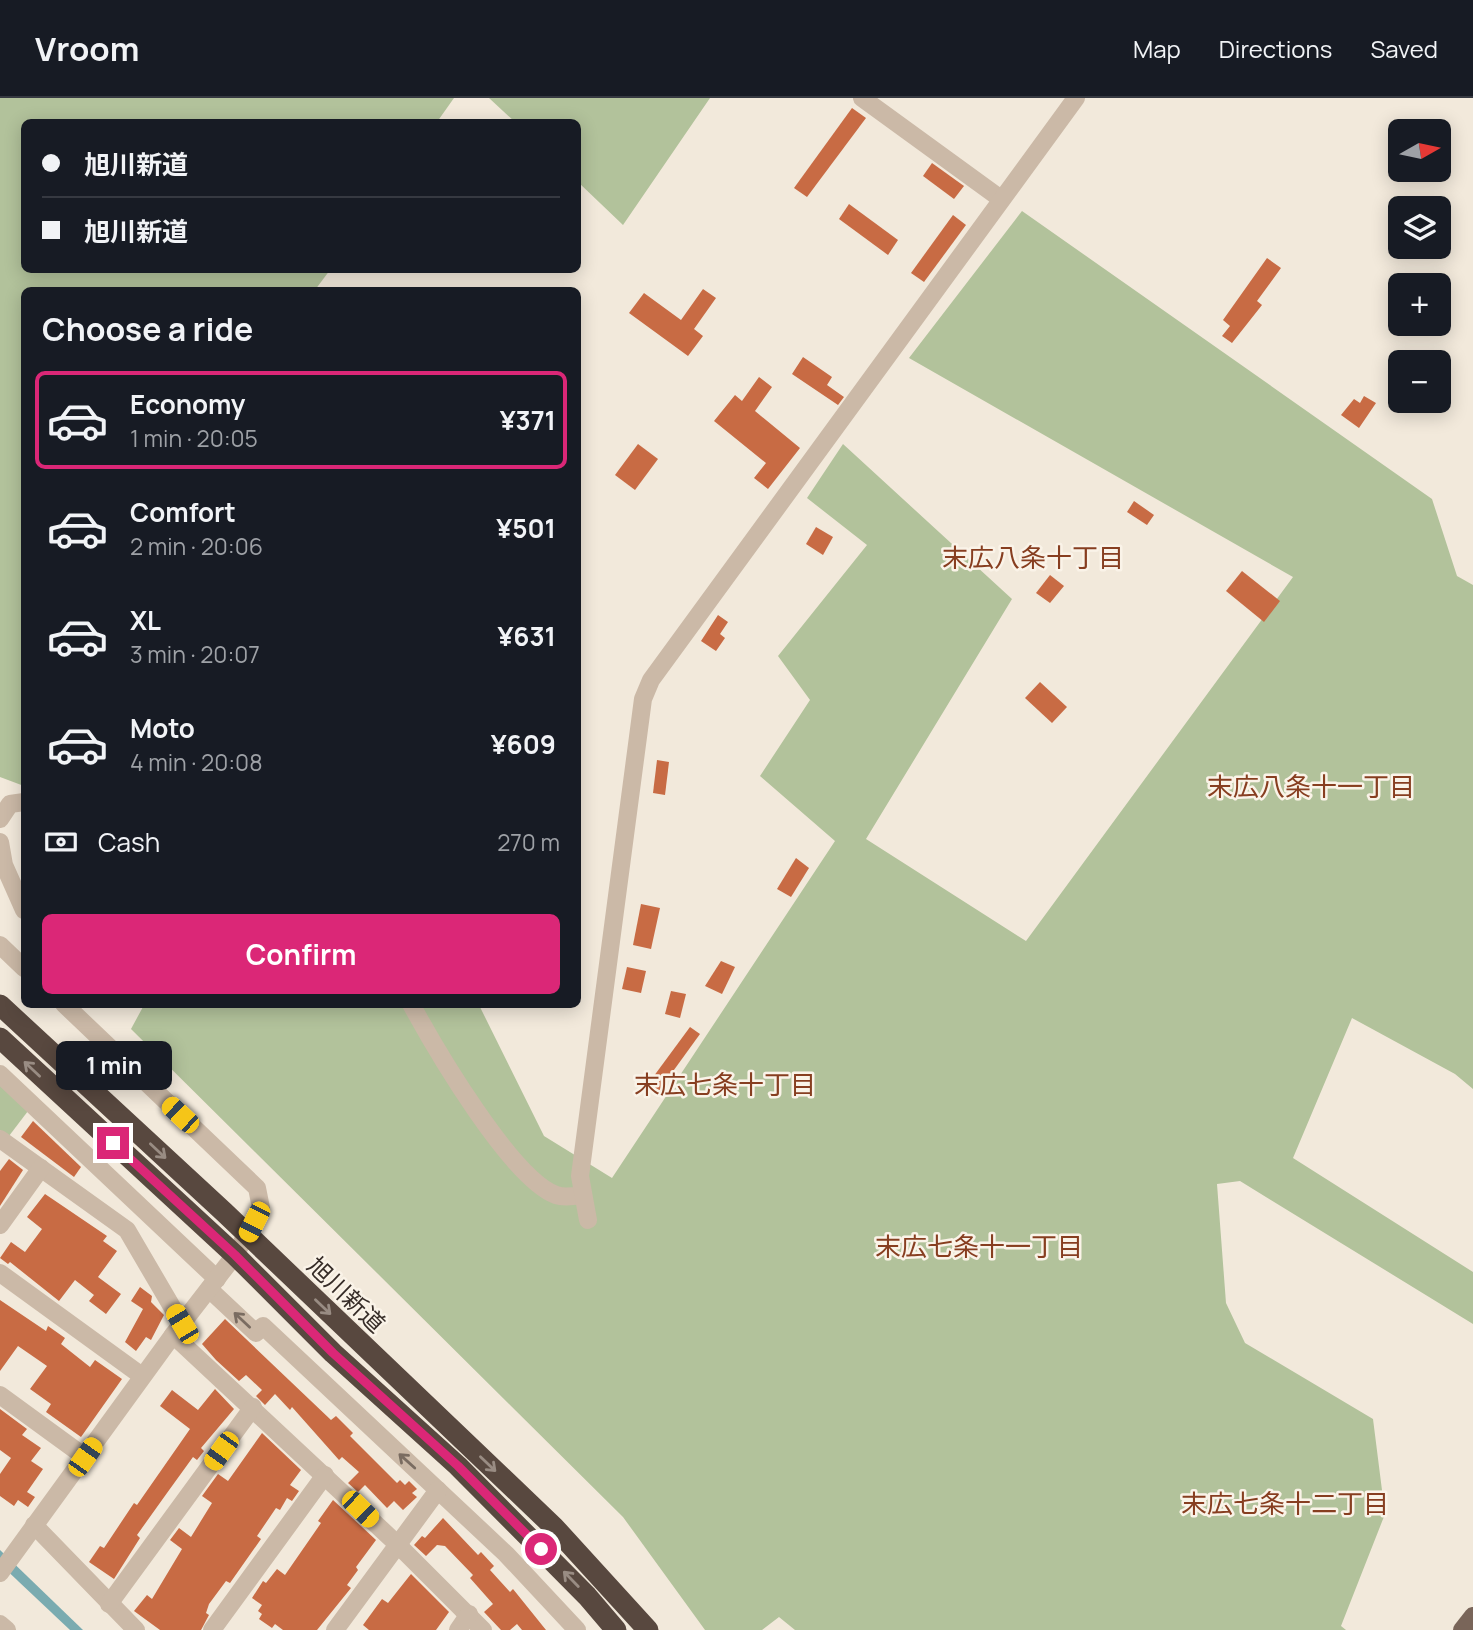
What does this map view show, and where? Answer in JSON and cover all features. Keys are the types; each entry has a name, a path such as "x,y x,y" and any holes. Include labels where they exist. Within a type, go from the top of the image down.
{"highway":[{"name":"旭川新道","path":"0,1005 554,1527 648,1630"},
{"name":"旭川新道","path":"0,1038 235,1255 333,1353 458,1466 526,1533 616,1630"}],"main road":[{"path":"1462,1630 1473,1616"}],"street":[{"path":"862,98 1001,199"},
{"path":"588,1220 580,1176 643,699 651,680 1076,98"},
{"path":"0,819 10,804 21,802"},
{"path":"0,842 4,865 21,903"},
{"path":"0,945 21,965"},
{"path":"0,1573 142,1376 235,1255 261,1208 257,1188 68,1008"},
{"path":"413,1008 430,1040 496,1140 533,1181 558,1197 583,1195"},
{"path":"0,1074 213,1284 256,1333 263,1326 506,1554 577,1630"},
{"path":"0,1139 127,1230 178,1329 253,1407 397,1543 483,1630"},
{"path":"0,1225 41,1168"},
{"path":"0,1273 142,1376"},
{"path":"318,1380 333,1353"},
{"path":"0,1395 85,1457"},
{"path":"109,1604 253,1407"},
{"path":"212,1630 325,1475"},
{"path":"335,1630 438,1490"},
{"path":"34,1525 136,1630"},
{"path":"506,1554 526,1533"},
{"path":"458,1630 469,1614"},
{"path":"0,1624 7,1630"}],"green space":[{"path":"0,98 454,98 439,119 21,119 21,273 328,273 317,287 21,287 21,785 0,777"},
{"path":"489,98 710,98 623,225 581,185 581,119 512,119"},
{"path":"1022,211 1432,499 1457,576 1473,585 1473,1089 1455,1074 1352,1018 1293,1158 1473,1272 1473,1324 1240,1181 1217,1184 1226,1303 1245,1343 1373,1419 1385,1514 1341,1626 1346,1630 795,1630 779,1617 762,1630 705,1630 623,1517 131,1029 142,1008 480,1008 544,1136 612,1178 835,841 760,776 810,700 778,656 867,545 807,498 843,444 1012,599 866,839 1026,941 1293,577 909,358"},
{"path":"0,1084 28,1111 9,1136 0,1130"}],"water":[{"path":"0,1550 83,1630 70,1630 0,1564"}],"building":[{"path":"852,108 866,118 807,197 794,188"},
{"path":"932,163 964,186 954,199 923,176"},
{"path":"849,204 898,240 888,255 839,219"},
{"path":"953,215 966,225 924,282 911,273"},
{"path":"1267,258 1281,268 1257,301 1262,305 1232,343 1222,336 1230,326 1223,320"},
{"path":"703,289 716,298 694,329 703,336 688,356 629,313 644,293 681,320"},
{"path":"803,357 832,377 827,385 844,397 838,405 792,374"},
{"path":"759,377 772,387 755,411 800,448 768,489 754,478 766,463 714,421 735,395 742,401"},
{"path":"1364,396 1376,403 1359,428 1341,415 1354,399 1360,403"},
{"path":"638,444 658,459 635,490 615,475"},
{"path":"1134,501 1154,515 1147,525 1127,512"},
{"path":"816,527 833,537 823,555 806,544"},
{"path":"1242,571 1280,601 1264,622 1226,591"},
{"path":"1050,575 1064,586 1050,603 1036,593"},
{"path":"718,615 728,622 720,634 725,638 716,651 701,641"},
{"path":"1040,682 1067,707 1052,723 1025,698"},
{"path":"657,760 669,762 665,795 653,793"},
{"path":"796,858 809,868 791,897 777,889"},
{"path":"641,904 660,908 651,949 633,945"},
{"path":"721,961 735,967 722,994 705,986"},
{"path":"627,967 646,971 641,993 622,989"},
{"path":"671,991 686,994 680,1018 665,1014"},
{"path":"690,1027 700,1034 658,1092 648,1084"},
{"path":"33,1121 81,1167 74,1177 21,1137"},
{"path":"9,1159 23,1170 0,1206 0,1171"},
{"path":"45,1194 107,1236 103,1241 117,1251 98,1277 121,1294 106,1314 89,1301 94,1295 75,1280 59,1301 10,1262 8,1264 0,1258 11,1242 25,1252 42,1229 27,1217"},
{"path":"140,1287 152,1296 151,1302 164,1315 151,1340 146,1337 136,1351 125,1342 143,1309 131,1301"},
{"path":"0,1300 46,1331 48,1326 65,1338 61,1344 90,1367 95,1360 122,1379 81,1437 46,1412 51,1404 30,1389 47,1366 18,1346 0,1371"},
{"path":"225,1319 331,1420 336,1416 353,1433 350,1436 397,1483 400,1480 405,1485 409,1481 417,1489 412,1493 417,1497 403,1510 394,1501 387,1508 365,1485 358,1492 348,1483 359,1472 342,1457 339,1460 292,1407 290,1410 275,1394 265,1405 256,1396 262,1390 246,1375 239,1381 202,1344"},
{"path":"215,1389 234,1409 201,1448 204,1451 197,1460 193,1457 137,1535 140,1538 114,1579 89,1562 100,1546 104,1548 134,1503 137,1505 190,1429 160,1406 172,1390 198,1410"},
{"path":"0,1409 27,1429 22,1435 41,1448 31,1461 43,1469 27,1492 35,1497 28,1507 18,1500 14,1506 0,1496 0,1474 11,1458 0,1450"},
{"path":"262,1433 301,1470 290,1485 299,1491 292,1501 287,1498 280,1510 276,1508 257,1536 261,1539 230,1583 226,1581 209,1604 206,1613 209,1615 201,1630 160,1630 134,1611 147,1595 152,1599 182,1549 170,1540 179,1528 191,1537 212,1503 202,1496 218,1474 228,1481"},
{"path":"333,1500 376,1540 356,1567 358,1570 347,1585 351,1588 317,1630 283,1630 275,1624 272,1628 259,1619 262,1614 258,1611 262,1605 252,1598 263,1581 266,1583 277,1569 285,1575 321,1523 318,1521"},
{"path":"443,1518 478,1555 481,1552 494,1566 490,1570 510,1592 513,1589 546,1630 522,1630 517,1624 510,1630 501,1630 484,1612 493,1604 470,1578 473,1575 445,1546 437,1545 426,1556 414,1545 422,1536 425,1538"},
{"path":"411,1574 449,1612 436,1630 369,1630 363,1625 382,1599 388,1603"}],"district":[{"name":"末広八条十丁目","path":"1033,557"},
{"name":"末広八条十一丁目","path":"1311,786"},
{"name":"末広七条十丁目","path":"725,1084"},
{"name":"末広七条十一丁目","path":"979,1246"},
{"name":"末広七条十二丁目","path":"1285,1503"}],"route":[{"path":"113,1143 235,1255 333,1353 458,1466 541,1549"}]}
